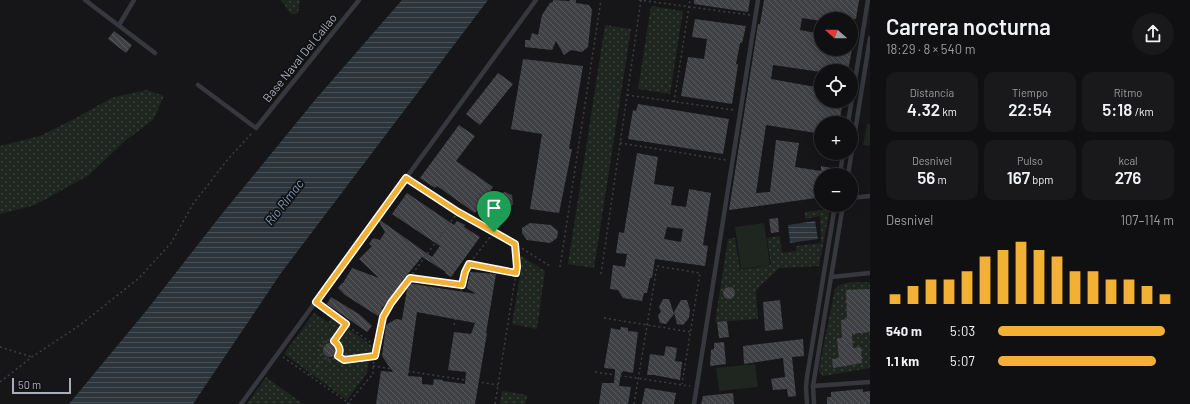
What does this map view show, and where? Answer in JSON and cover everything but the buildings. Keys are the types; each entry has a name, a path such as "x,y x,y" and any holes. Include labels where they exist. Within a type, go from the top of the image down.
{"lane":[{"path":"85,0 155,53"},
{"path":"119,26 134,0"},
{"name":"Base Naval Del Callao","path":"256,128 359,0"},
{"path":"241,404 536,0"},
{"path":"694,404 758,0"},
{"path":"849,116 868,0"},
{"path":"849,168 870,38"},
{"path":"198,85 256,128"},
{"path":"858,197 870,196"},
{"path":"807,404 807,377 834,212"},
{"path":"814,404 813,386 842,212"},
{"path":"831,277 870,273"},
{"path":"813,386 870,382"}],"path":[{"path":"560,267 601,0"},
{"path":"601,274 640,0 756,16"},
{"path":"674,102 690,0"},
{"path":"627,95 740,111"},
{"path":"0,382 32,357 80,325 139,278 170,243 193,204 228,159 256,128"},
{"path":"620,143 732,161"},
{"path":"406,178 458,212 515,244 550,266"},
{"path":"278,353 348,404 373,374 383,317 391,303 458,212"},
{"path":"454,325 465,272 469,264 494,232"},
{"path":"495,404 517,267 515,244"},
{"path":"469,264 516,273"},
{"path":"634,404 657,266 700,273 682,384"},
{"path":"410,278 462,285"},
{"path":"316,302 377,347"},
{"path":"604,318 691,332"},
{"path":"334,341 346,324"},
{"path":"328,340 334,341 339,347 338,356 332,360 323,358 319,352 320,346 328,340"},
{"path":"0,348 32,357"},
{"path":"338,356 344,360 375,356"},
{"path":"310,375 323,358"},
{"path":"374,366 498,385"},
{"path":"596,372 696,386"}],"shaded area":[{"path":"281,0 299,0 298,13 291,14"},
{"path":"651,6 683,11 670,94 638,89"},
{"path":"605,25 631,29 594,268 568,264"},
{"path":"147,90 164,96 153,120 126,140 89,175 35,205 0,214 0,146 40,136 111,98"},
{"path":"867,124 870,124 870,146 863,145"},
{"path":"805,212 829,212 819,266 779,268 756,290 758,319 715,322 728,239 735,238 740,270 771,265 767,238 780,236 782,253 796,251 796,246 821,243 820,216 805,219"},
{"path":"764,223 770,265 741,269 735,227"},
{"path":"518,254 545,271 537,329 512,324 521,270"},
{"path":"851,282 870,282 870,368 823,376 819,372 819,368 835,289 842,284"},
{"path":"314,313 328,322 333,317 372,346 367,373 347,400 284,354"},
{"path":"755,364 758,387 719,391 716,368"},
{"path":"266,377 303,404 247,404"},
{"path":"502,391 527,395 526,404 500,404"}],"water":[{"name":"Río Rímac","path":"402,0 488,0 281,273 193,404 69,404 146,311 221,215 315,100"},
{"path":"815,221 818,239 790,243 788,225"}],"route":[{"path":"406,178 458,212 494,232 515,244 517,267 516,273 469,264 465,272 462,285 410,278 391,303 383,317 375,356 344,360 338,356 340,350 334,341 346,324 316,302 406,178"}]}
